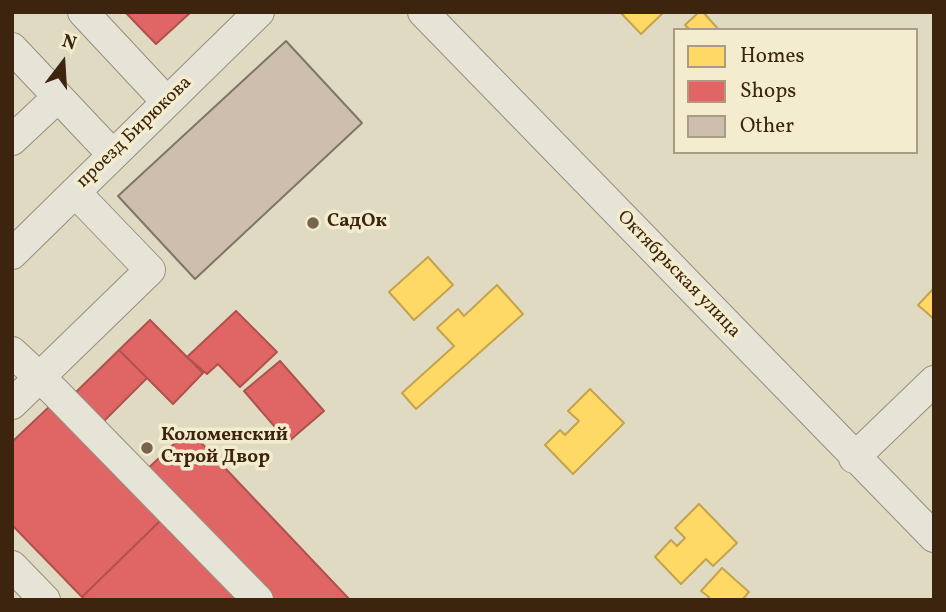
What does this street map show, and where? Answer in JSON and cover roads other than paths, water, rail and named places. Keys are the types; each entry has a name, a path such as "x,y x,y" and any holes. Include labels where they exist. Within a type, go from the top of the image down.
{"street":[{"path":"83,12 167,102"},
{"name":"проезд Бирюкова","path":"12,254 259,12"},
{"name":"Октябрьская улица","path":"423,12 934,537"},
{"path":"12,48 113,155"},
{"path":"12,140 58,97"},
{"path":"12,404 150,270 75,192"},
{"path":"12,352 40,377 258,600"},
{"path":"855,458 934,381"},
{"path":"12,566 45,600"}],"place":[{"name":"СадОк","path":"313,223"},
{"name":"Коломенский Строй Двор","path":"147,448"}]}
